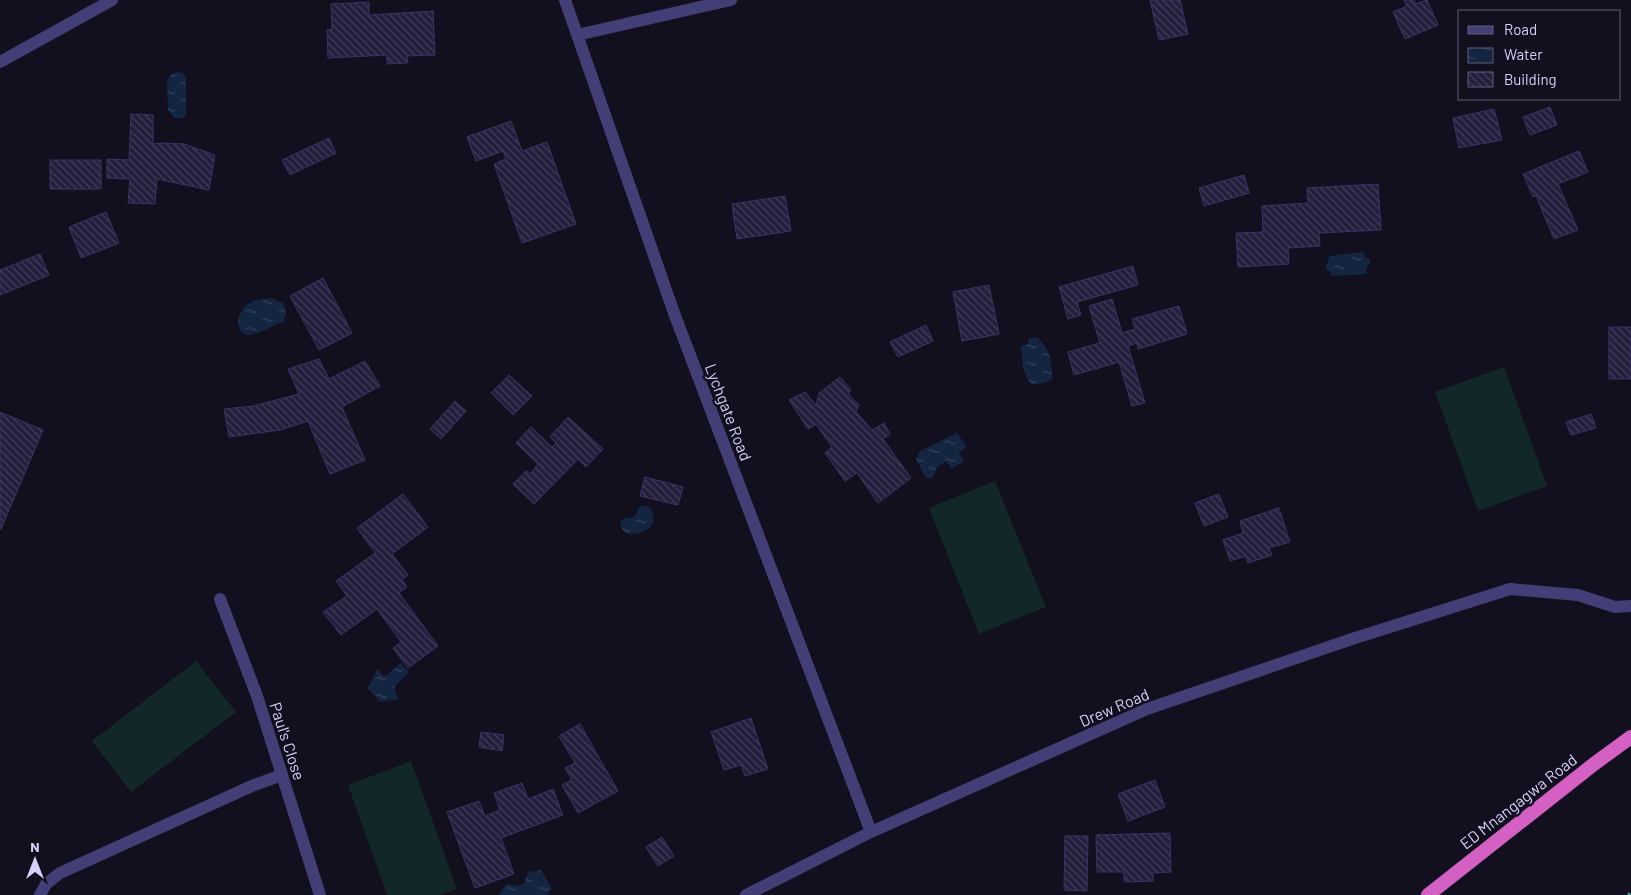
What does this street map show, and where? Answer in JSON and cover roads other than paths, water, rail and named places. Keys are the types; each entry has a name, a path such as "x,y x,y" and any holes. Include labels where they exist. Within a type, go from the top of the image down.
{"highway":[{"name":"ED Mnangagwa Road","path":"1428,895 1631,737"}],"street":[{"path":"0,62 112,0"},
{"name":"Lychgate Road","path":"565,0 674,313 872,832"},
{"path":"577,35 731,0"},
{"name":"Drew Road","path":"746,895 872,832 1147,709 1352,639 1510,589 1578,595 1615,607 1631,606"},
{"name":"Paul's Close","path":"220,599 257,696 320,895"},
{"path":"40,895 46,884 60,873 254,785 282,775"}],"water":[{"path":"177,72 183,73 186,77 186,114 183,118 174,118 168,110 167,80 172,74"},
{"path":"1363,252 1364,256 1370,259 1366,269 1367,274 1331,276 1331,272 1326,269 1329,256"},
{"path":"271,298 283,303 286,311 284,322 252,335 242,333 238,327 238,319 245,307 253,301"},
{"path":"1037,337 1050,357 1052,380 1031,385 1023,369 1021,346 1028,344 1029,338"},
{"path":"957,433 967,447 959,452 964,461 952,469 946,461 937,467 933,477 928,479 916,459 920,451"},
{"path":"640,506 650,508 654,516 653,523 647,530 642,532 628,534 624,532 620,525 621,520 634,517"},
{"path":"401,663 409,672 395,686 395,692 399,699 380,702 368,688 377,669 383,676 387,675"},
{"path":"541,870 552,889 547,895 499,895 506,884 518,886 524,884 528,872"}]}
